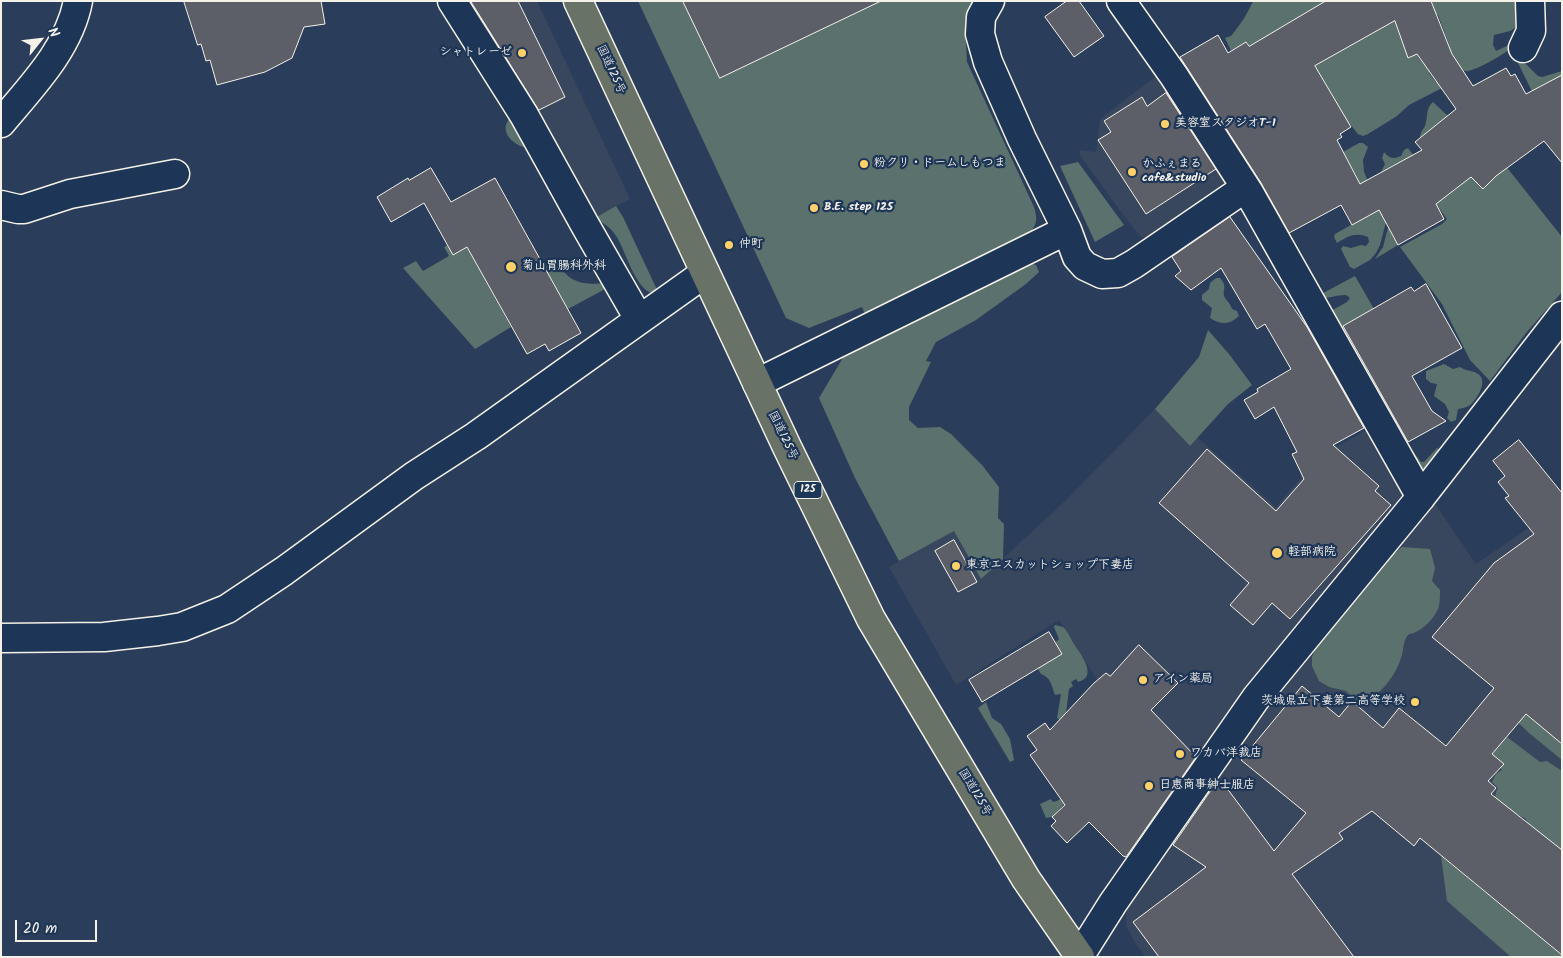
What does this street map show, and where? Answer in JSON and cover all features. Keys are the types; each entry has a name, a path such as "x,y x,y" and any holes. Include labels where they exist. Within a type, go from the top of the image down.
{"highway":[{"name":"国道125号","path":"578,1 757,383 872,619 1026,879 1079,956"}],"street":[{"path":"1,123 45,70 70,29 78,1"},
{"path":"452,1 524,115 639,319"},
{"path":"990,1 981,17 980,34 988,62 1022,139 1067,230 1077,257 1085,266 1102,274 1118,273 1245,188"},
{"path":"1121,1 1168,67 1245,188 1421,497"},
{"path":"1523,48 1531,31 1530,1"},
{"path":"1,205 18,209 24,208 70,194 175,174"},
{"path":"757,383 1067,230"},
{"path":"1,638 70,638 136,634 182,627 227,609 284,571 407,481 476,436 705,273"},
{"path":"1079,956 1113,903 1256,698 1421,497 1562,316"}],"shaded area":[{"path":"513,1 537,1 630,199 595,218 468,27"},
{"path":"1168,67 1237,174 1146,237 1141,237 1080,155 1080,150 1096,152 1100,119"},
{"path":"1155,409 1190,446 1197,437 1276,507 1318,457 1379,423 1421,497 1151,830 1110,788 1098,681 1059,620 956,685 889,567 954,530 981,579 1063,503"},
{"name":"茨城県立下妻第二高等学校","path":"1433,501 1476,564 1562,505 1562,957 1146,957 1126,926 1127,902 1229,752"}],"green space":[{"name":"粉クリ・ドームしもつま","path":"638,1 974,1 965,26 967,62 1034,207 1036,216 1035,226 1027,235 865,314 862,307 809,328 786,318"},
{"path":"1253,1 1396,1 1399,33 1408,57 1417,54 1419,59 1431,71 1429,73 1436,82 1440,79 1444,87 1409,105 1397,116 1368,134 1363,136 1358,134 1345,118 1256,59 1247,42 1231,51 1225,38 1231,36 1246,15"},
{"path":"1431,1 1523,1 1518,26 1510,31 1494,35 1493,45 1496,51 1513,43 1514,46 1482,66 1469,71 1463,70 1451,51 1440,51 1450,47"},
{"path":"1518,63 1526,64 1538,76 1542,77 1562,71 1562,99 1543,114"},
{"path":"1433,102 1448,116 1420,138 1428,109"},
{"path":"513,114 528,148 512,141 507,134 506,125"},
{"path":"1359,143 1363,143 1368,147 1363,160 1364,172 1386,222 1376,253 1370,260 1354,269 1350,267 1341,249 1343,246 1351,248 1361,245 1366,246 1369,242 1368,237 1352,236 1337,243 1334,237 1335,234 1370,214 1356,175 1343,152"},
{"path":"1408,148 1416,159 1450,191 1455,190 1471,176 1484,189 1505,165 1562,237 1562,292 1526,333 1490,381 1470,360 1442,304 1400,247 1442,224 1447,219 1421,184 1407,158 1381,172 1385,164 1382,158 1384,152 1392,158 1396,158 1401,156 1404,150"},
{"path":"1078,162 1124,225 1095,242 1060,166"},
{"path":"616,206 659,294 651,293 637,280 614,233 595,218"},
{"path":"1389,224 1392,227 1390,231 1398,245 1375,259 1383,247"},
{"path":"448,245 453,255 467,247 511,327 475,349 403,268 416,261 423,271 449,256 444,247"},
{"path":"554,263 574,280 589,284 605,283 607,288 568,309 544,266"},
{"path":"1030,263 1036,265 1039,272 1026,284 976,320 936,342 926,361 931,362 909,407 909,420 918,428 940,427 951,434 982,465 999,487 998,518 1004,524 1003,559 981,579 954,531 899,561 855,478 819,398 844,356"},
{"path":"1355,276 1374,309 1336,330 1329,312 1347,302 1350,298 1346,295 1314,298"},
{"path":"1216,278 1220,278 1223,281 1225,298 1239,316 1225,323 1210,318 1212,308 1202,300 1202,295 1209,289 1210,283"},
{"path":"1208,330 1252,385 1228,404 1190,446 1155,409 1199,357"},
{"path":"1444,364 1453,369 1460,367 1474,372 1482,380 1480,392 1475,400 1468,406 1458,409 1456,420 1451,422 1447,418 1449,412 1445,404 1434,396 1437,384 1431,383 1426,379 1426,371"},
{"path":"1409,446 1421,462 1424,462 1437,448 1439,449 1430,464 1418,473 1407,447"},
{"path":"1402,547 1430,549 1435,568 1432,581 1440,590 1439,606 1435,615 1427,624 1407,636 1402,655 1392,677 1382,689 1363,703 1354,699 1346,691 1329,687 1319,681 1312,666 1312,657 1319,641 1367,578 1383,567 1390,557"},
{"path":"1055,625 1066,630 1088,670 1084,679 1078,682 1076,679 1071,682 1073,686 1069,689 1066,713 1060,720 1057,718 1061,694 1055,695 1049,680 1041,674 1032,659 1059,639 1054,627"},
{"path":"1509,700 1562,744 1562,760 1529,733 1503,708"},
{"path":"986,702 992,718 1001,724 1010,739 1014,760 1010,762 978,708"},
{"path":"1507,737 1540,762 1547,761 1562,771 1562,855 1528,826 1526,819 1507,809 1495,799 1498,788 1492,782 1496,774 1502,770 1492,754"},
{"path":"1064,797 1069,799 1052,817 1046,818 1040,804 1051,799 1053,802 1057,801"},
{"path":"1441,856 1562,955 1562,957 1511,957 1447,901"}],"building":[{"path":"184,1 321,1 325,24 304,27 292,58 265,72 217,85 210,60 206,61 201,44 198,45"},
{"path":"471,1 518,1 565,97 539,110"},
{"path":"683,1 881,1 720,78"},
{"path":"1067,1 1079,1 1104,36 1074,57 1045,17"},
{"path":"1326,1 1431,1 1452,54 1473,86 1506,68 1511,76 1515,74 1526,94 1562,75 1562,163 1544,141 1496,176 1483,189 1471,177 1436,204 1444,219 1398,245 1379,210 1352,225 1341,205 1289,233 1261,183 1180,57 1218,35 1228,53 1246,42 1249,46","holes":["1395,21 1408,58 1417,54 1456,109 1415,142 1422,150 1360,184 1337,140 1342,137 1340,134 1351,127 1315,66"]},
{"path":"1166,93 1216,169 1146,214 1098,140 1111,132 1104,121 1142,97 1147,106"},
{"path":"431,168 451,202 495,178 581,333 549,351 545,344 527,354 467,247 453,255 424,203 391,222 377,197 408,178 409,180"},
{"path":"1230,217 1307,327 1364,428 1333,445 1379,486 1375,491 1391,505 1290,619 1272,603 1253,625 1230,605 1249,583 1159,503 1207,449 1276,511 1304,479 1292,454 1297,452 1274,407 1255,419 1244,400 1258,392 1257,389 1291,369 1265,324 1257,329 1221,268 1191,290 1175,276 1181,271 1172,257"},
{"path":"1426,284 1462,348 1412,376 1432,411 1446,421 1408,442 1343,326 1411,287 1414,291"},
{"path":"1519,440 1562,493 1562,744 1526,714 1492,754 1504,764 1488,781 1496,788 1491,794 1562,850 1562,955 1420,838 1414,846 1372,811 1339,833 1343,839 1292,874 1354,957 1159,957 1133,922 1206,867 1173,845 1218,780 1229,791 1274,851 1306,813 1241,760 1302,686 1339,717 1352,701 1383,728 1399,708 1446,746 1494,688 1432,637 1494,563 1534,534 1505,498 1509,496 1498,482 1505,476 1493,461"},
{"path":"954,540 977,582 958,592 935,551"},
{"path":"1049,632 1062,654 982,702 969,680"},
{"path":"1139,645 1178,683 1151,710 1196,757 1126,857 1089,822 1067,843 1051,826 1056,821 1052,817 1065,805 1030,755 1037,750 1027,736 1045,723 1050,730 1094,683 1106,673 1110,676"}],"place":[{"name":"シャトレーゼ","path":"522,53"},
{"name":"美容室スタジオT-1","path":"1165,124"},
{"name":"粉クリ・ドームしもつま","path":"864,164"},
{"name":"かふぇまる cafe&studio","path":"1132,172"},
{"name":"B.E. step 125","path":"814,208"},
{"name":"仲町","path":"729,245"},
{"name":"菊山胃腸科外科","path":"511,267"},
{"name":"軽部病院","path":"1277,553"},
{"name":"東京エスカットショップ下妻店","path":"956,566"},
{"name":"アイン薬局","path":"1143,680"},
{"name":"茨城県立下妻第二高等学校","path":"1415,702"},
{"name":"ワカバ洋裁店","path":"1180,754"},
{"name":"日恵商事紳士服店","path":"1149,786"}]}
